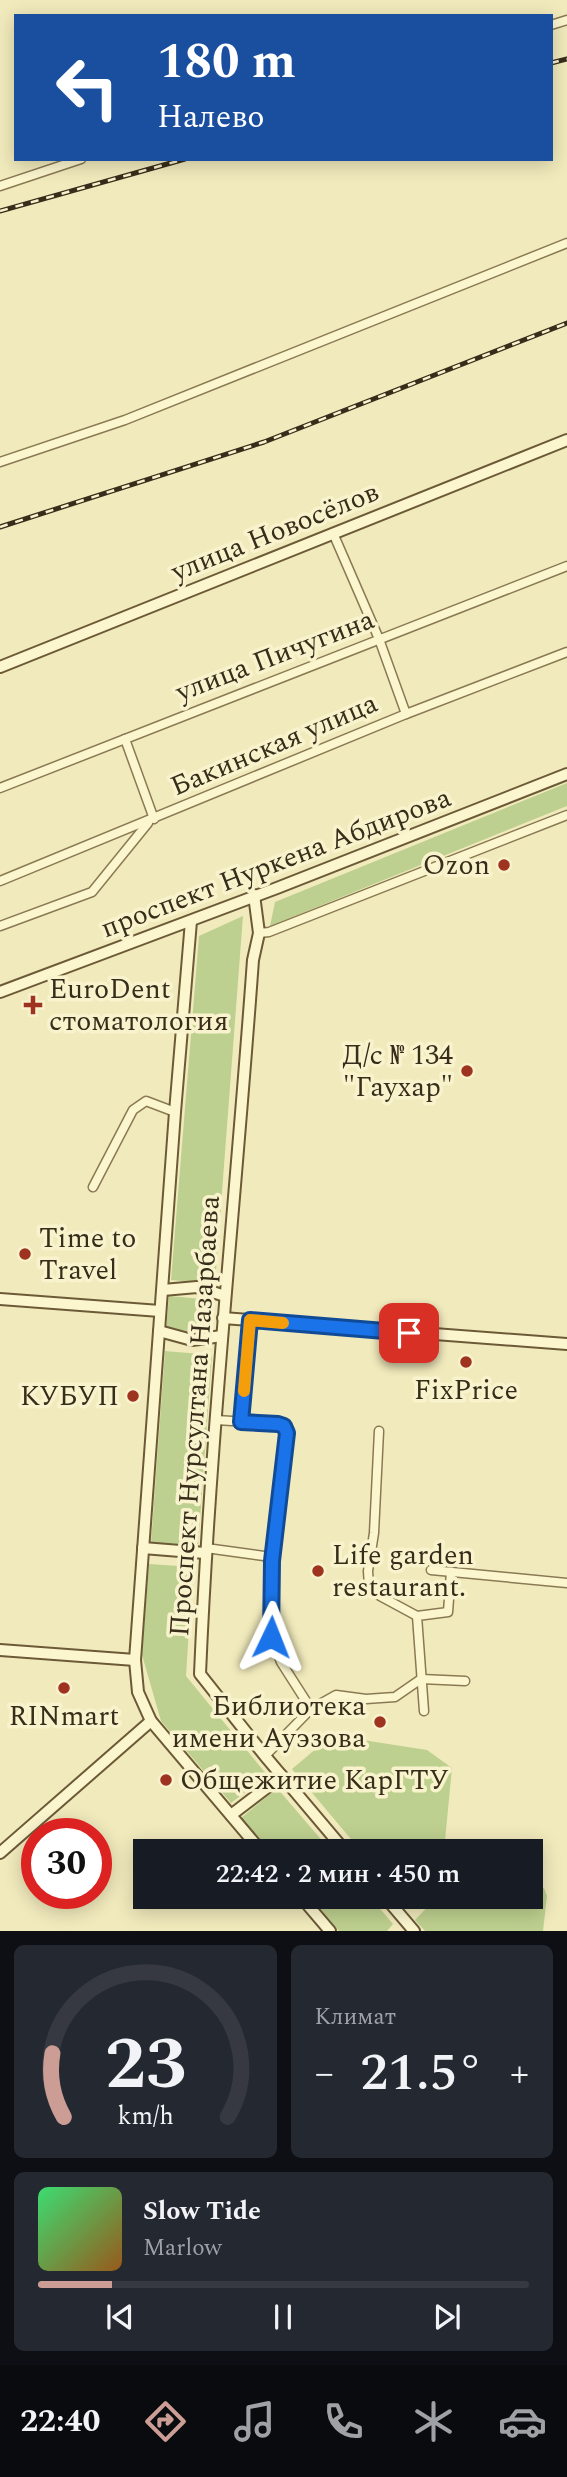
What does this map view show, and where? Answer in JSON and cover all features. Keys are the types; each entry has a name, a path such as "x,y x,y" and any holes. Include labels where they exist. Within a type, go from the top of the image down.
{"main road":[{"name":"улица Новосёлов","path":"0,667 567,440"},
{"name":"проспект Нуркена Абдирова","path":"0,992 191,921 567,774"},
{"name":"Проспект Нурсултана Назарбаева","path":"254,895 259,933 253,960 223,1318 205,1550 200,1674 335,1839"},
{"name":"Проспект Нурсултана Назарбаева","path":"191,921 135,1660 138,1692 150,1721 251,1839"},
{"path":"163,1290 197,1287 225,1296"},
{"path":"0,1299 160,1311"},
{"path":"223,1318 567,1344"},
{"path":"159,1331 192,1340 222,1336"},
{"path":"142,1548 205,1550"},
{"path":"0,1650 135,1660"},
{"path":"0,1853 150,1721"},
{"path":"231,1815 282,1776"},
{"path":"311,1909 330,1931"},
{"path":"395,1909 414,1931"}],"street":[{"path":"0,186 75,161"},
{"path":"0,462 125,421 567,243"},
{"path":"333,533 379,639 406,715"},
{"name":"улица Пичугина","path":"0,788 567,566"},
{"name":"Бакинская улица","path":"0,881 567,652"},
{"path":"0,926 92,891 152,820 125,739"},
{"path":"259,933 269,932 567,815"},
{"path":"93,1187 133,1110 146,1101 175,1112"},
{"path":"241,1422 250,1320"},
{"path":"216,1420 278,1424 286,1429 272,1561 271,1637 281,1662 311,1709"},
{"path":"379,1431 369,1586 417,1616 448,1612 451,1572"},
{"path":"205,1550 264,1556 272,1561"},
{"path":"431,1570 567,1583"},
{"path":"417,1616 424,1710"},
{"path":"265,1756 311,1709 337,1695 366,1699 395,1697 421,1679 465,1681"}],"green space":[{"path":"567,783 567,806 270,926 275,902"},
{"path":"243,916 215,1284 171,1280 199,936"},
{"path":"169,1296 213,1300 210,1333 166,1329"},
{"path":"165,1351 212,1355 198,1547 151,1543"},
{"path":"149,1564 193,1567 186,1676 267,1775 231,1803 161,1721 142,1655"},
{"path":"350,1738 427,1750 452,1768 445,1839 351,1839 292,1769 324,1742"},
{"path":"277,1788 321,1839 259,1839 241,1818"},
{"path":"543,1888 547,1896 543,1931 425,1931 415,1920 426,1909 543,1909"},
{"path":"320,1909 380,1909 393,1924 387,1931 339,1931"}],"railway":[{"path":"553,62 567,59"},
{"path":"0,211 178,161"},
{"path":"0,527 264,442 567,323"}],"slow traffic":[{"path":"244,1391 250,1320 283,1323"}],"place":[{"name":"Ozon","path":"504,865"},
{"name":"EuroDent стоматология","path":"33,1005"},
{"name":"Д/с № 134 \"Гаухар\"","path":"467,1071"},
{"name":"Time to Travel","path":"25,1254"},
{"name":"FixPrice","path":"466,1362"},
{"name":"КУБУП","path":"133,1396"},
{"name":"Life garden restaurant.","path":"318,1571"},
{"name":"RINmart","path":"64,1688"},
{"name":"Библиотека имени Ауэзова","path":"380,1722"},
{"name":"Общежитие КарГТУ","path":"166,1780"}],"route":[{"path":"271,1637 272,1561 287,1433 284,1426 278,1424 241,1422 250,1320 409,1333"}]}
